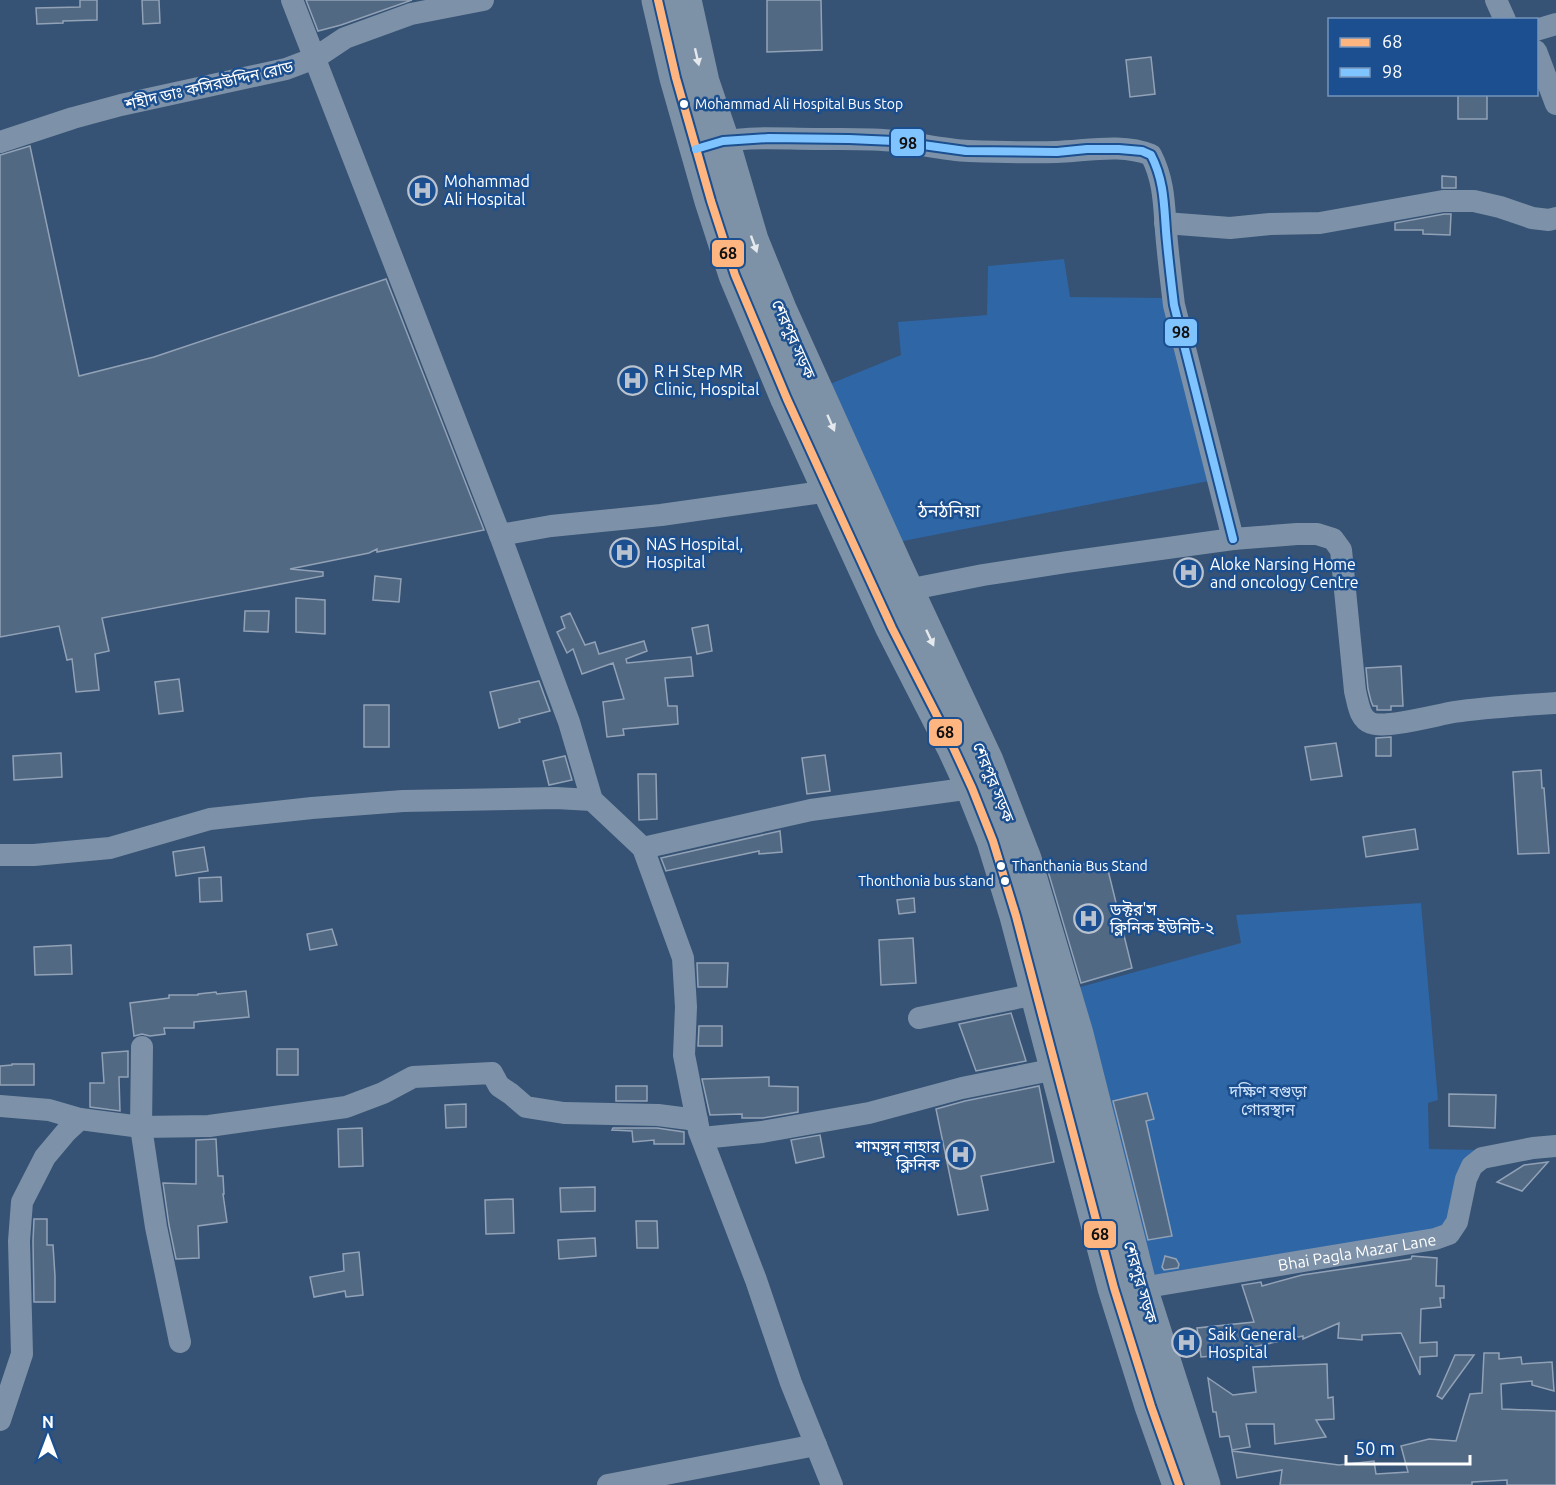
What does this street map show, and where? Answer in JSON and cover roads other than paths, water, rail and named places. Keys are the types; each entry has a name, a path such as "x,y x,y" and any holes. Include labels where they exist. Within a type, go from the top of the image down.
{"highway":[{"name":"শেরপুর সড়ক","path":"658,0 676,78 710,145 752,240 892,592 892,628 951,741 993,841 1016,916 1114,1288 1151,1406 1179,1485"},
{"name":"শেরপুর সড়ক","path":"685,0 703,82 710,145 735,275 829,491 892,592 987,762 1025,859 1077,1034 1141,1288 1204,1485"}],"street":[{"path":"292,0 500,536 569,722 592,800 643,848 683,957 686,1007 684,1055 700,1129 791,1383 832,1485"},
{"name":"শহীদ ডাঃ কসিরউদ্দিন রোড","path":"0,142 121,105 286,69 315,58 345,38 411,14 483,0"},
{"path":"1496,0 1504,18"},
{"path":"1538,29 1556,24"},
{"path":"1538,56 1556,104"},
{"path":"710,145 770,138 849,139 894,141 966,151 1057,152 1087,149 1142,151 1151,155 1158,168 1163,192 1174,305 1233,539"},
{"path":"1165,223 1230,228 1320,223 1443,201 1474,201 1532,218 1549,220 1556,218"},
{"path":"500,536 551,526 661,514 829,491"},
{"path":"892,592 982,575 1233,539 1317,534 1333,539 1341,550 1355,691 1359,710 1363,718 1371,724 1396,723 1454,712 1556,703"},
{"path":"643,848 811,810 972,788"},
{"path":"0,855 34,855 110,848 210,819 312,808 403,801 556,798 592,800"},
{"path":"919,1018 1036,994"},
{"path":"142,1047 141,1127 156,1227 180,1342"},
{"path":"0,1106 49,1110 80,1119 141,1127 209,1126 346,1107 383,1093 413,1077 492,1073 498,1086 526,1107 564,1113 658,1115 700,1129 762,1132 869,1113 962,1088 1056,1069"},
{"path":"0,1420 22,1354 19,1241 22,1203 45,1157 80,1119"},
{"name":"Bhai Pagla Mazar Lane","path":"1141,1288 1435,1239 1449,1234 1457,1222 1466,1179 1472,1166 1482,1158 1556,1146"},
{"path":"608,1485 816,1445"}],"place":[{"name":"Mohammad Ali Hospital Bus Stop","path":"684,104"},
{"name":"Mohammad Ali Hospital","path":"423,190"},
{"name":"R H Step MR Clinic, Hospital","path":"633,380"},
{"name":"NAS Hospital, Hospital","path":"625,553"},
{"name":"Aloke Narsing Home and oncology Centre","path":"1189,573"},
{"name":"Thanthania Bus Stand","path":"1001,866"},
{"name":"Thonthonia bus stand","path":"1005,881"},
{"name":"ডক্টর'স ক্লিনিক ইউনিট-২","path":"1089,918"},
{"name":"শামসুন নাহার ক্লিনিক","path":"961,1155"},
{"name":"Saik General Hospital","path":"1187,1343"}],"district":[{"name":"ঠনঠনিয়া","path":"949,510"}],"park label":[{"name":"দক্ষিণ বগুড়া গোরস্থান","path":"1268,1100"}]}
